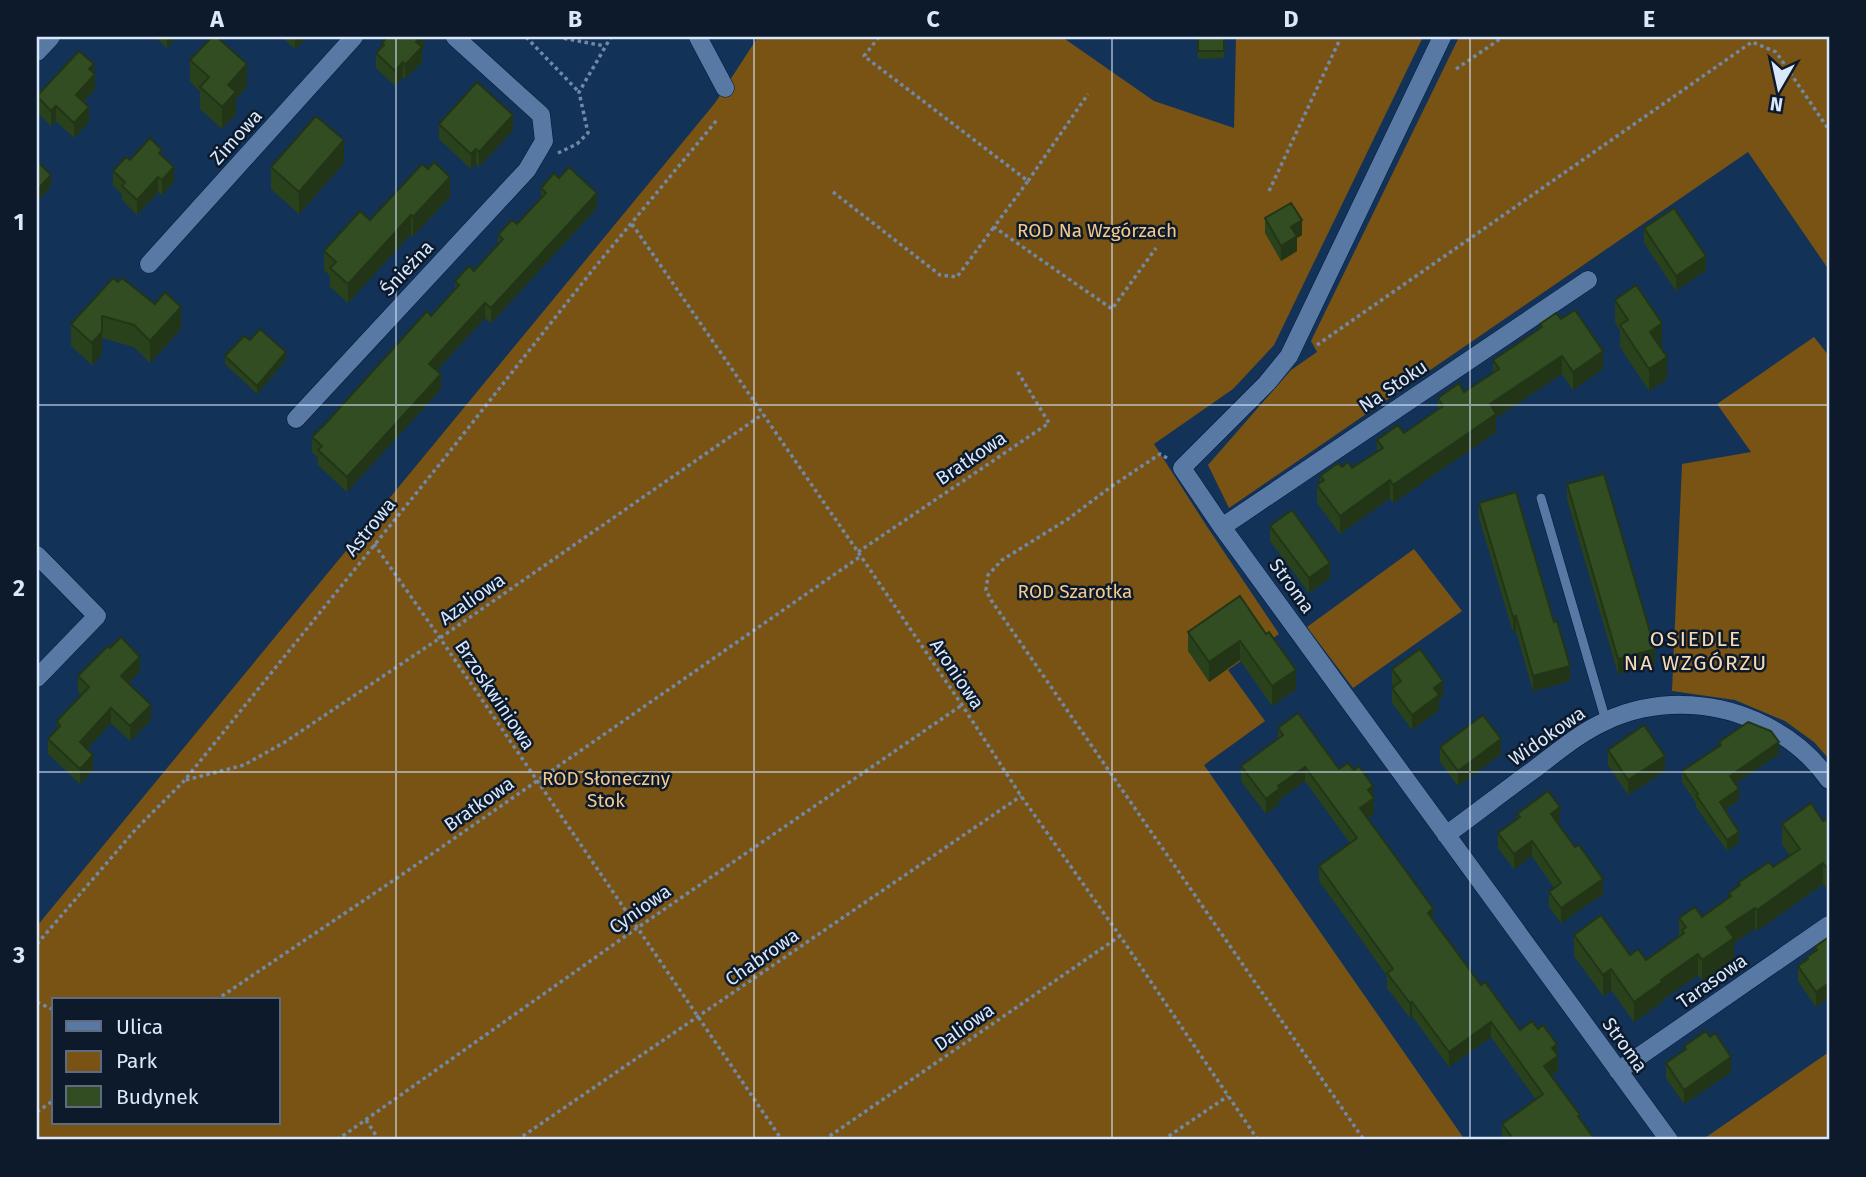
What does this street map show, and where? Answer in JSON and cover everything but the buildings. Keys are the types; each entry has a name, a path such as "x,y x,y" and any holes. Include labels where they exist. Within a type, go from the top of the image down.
{"street":[{"path":"37,52 51,37"},
{"name":"Zimowa","path":"149,264 354,37"},
{"path":"455,37 541,115 540,148"},
{"path":"698,37 725,88"},
{"path":"1182,468 1267,383 1289,356 1442,37"},
{"name":"Śnieżna","path":"296,419 527,170 540,148"},
{"name":"Na Stoku","path":"1223,527 1588,280"},
{"name":"Stroma","path":"1182,468 1668,1140"},
{"path":"37,555 97,616 37,678"},
{"name":"Widokowa","path":"1446,835 1581,734 1606,720 1657,706 1701,705 1742,714 1773,729 1799,747 1829,780"},
{"name":"Tarasowa","path":"1618,1071 1829,925"}],"lane":[{"path":"1541,498 1606,720"}],"path":[{"path":"526,37 579,92 588,133 577,144 560,153 540,148"},
{"path":"557,37 605,46"},
{"path":"579,92 611,37"},
{"path":"878,37 864,57 1028,181"},
{"path":"1269,191 1341,37"},
{"path":"1456,69 1503,37"},
{"path":"1314,348 1752,42 1776,52 1829,130"},
{"path":"833,192 940,275 957,277 1088,94"},
{"name":"Astrowa","path":"37,944 136,829 184,781 443,460 594,267 718,120"},
{"name":"Aroniowa","path":"632,224 1258,1140"},
{"path":"994,227 1112,309 1156,248"},
{"name":"Bratkowa","path":"219,998 400,876 1049,423 1016,369"},
{"name":"Azaliowa","path":"184,781 244,765 259,758 440,638 763,414"},
{"path":"1182,468 1160,454 1068,519 1002,560 988,576 986,590 1364,1140"},
{"name":"Brzoskwiniowa","path":"374,544 782,1140"},
{"name":"Cyniowa","path":"337,1140 637,928 962,705"},
{"name":"Chabrowa","path":"517,1140 1021,796"},
{"name":"Daliowa","path":"824,1140 1120,936"},
{"path":"1163,1140 1227,1096"},
{"path":"37,1112 52,1101"},
{"path":"366,1120 379,1140"}],"green space":[{"name":"ROD Słoneczny Stok","path":"758,37 1062,37 1154,101 1234,128 1236,37 1423,37 1274,345 1233,389 1154,444 1279,634 1228,670 1265,721 1204,765 1465,1140 37,1140 37,926 715,103"},
{"path":"1459,37 1829,37 1829,270 1748,152 1229,508 1208,465 1291,370 1317,352 1311,341"},
{"path":"1814,337 1829,356 1829,759 1814,742 1785,721 1735,700 1672,691 1682,464 1751,452 1717,404"},
{"path":"1414,549 1462,611 1353,688 1307,627"},
{"path":"1829,1052 1829,1140 1702,1140"}],"district":[{"name":"OSIEDLE NA WZGÓRZU","path":"1696,651"}],"park label":[{"name":"ROD Na Wzgórzach","path":"1097,230"},
{"name":"ROD Szarotka","path":"1075,591"}]}
